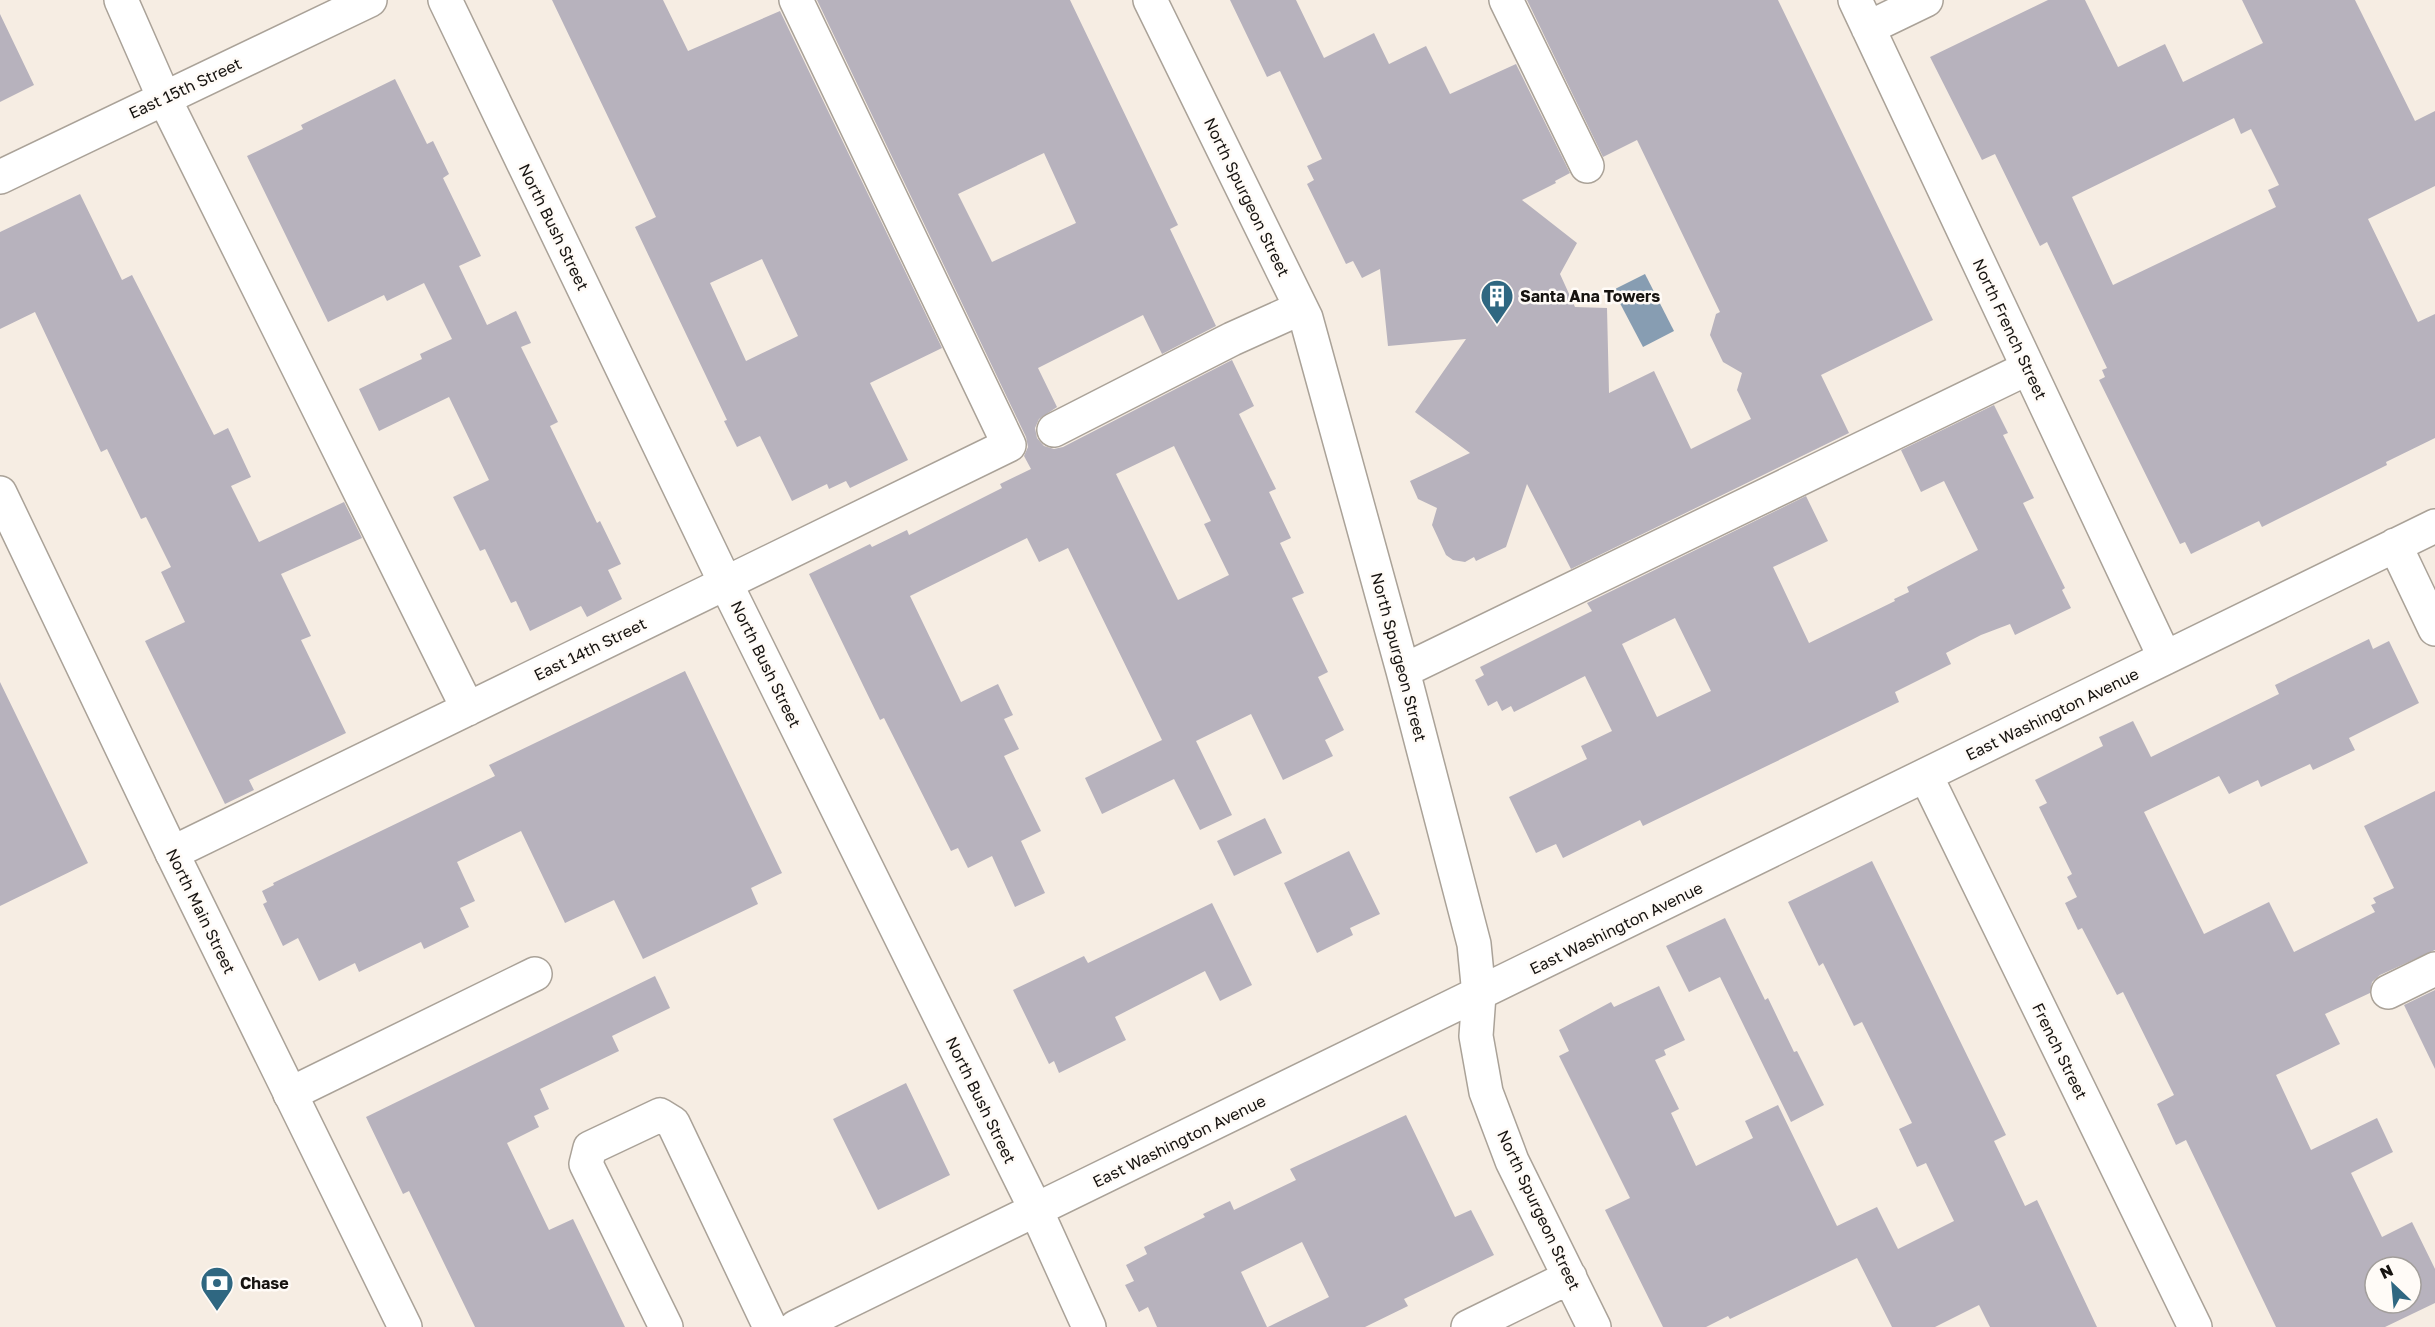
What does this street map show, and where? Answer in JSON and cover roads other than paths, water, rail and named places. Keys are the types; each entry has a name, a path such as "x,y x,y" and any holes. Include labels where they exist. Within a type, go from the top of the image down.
{"street":[{"path":"121,0 164,98 468,709"},
{"name":"East 15th Street","path":"0,177 370,0"},
{"name":"North Bush Street","path":"445,0 725,582 1036,1210 1089,1327"},
{"name":"East 14th Street","path":"172,854 725,582 1009,446 796,0"},
{"name":"North Spurgeon Street","path":"1150,0 1301,308 1403,671 1474,944 1479,995 1476,1036 1486,1092 1512,1161 1594,1327"},
{"path":"1506,0 1587,166"},
{"path":"1861,14 1926,0"},
{"name":"North French Street","path":"1861,14 2165,658"},
{"path":"1054,430 1232,339 1301,308"},
{"path":"1403,671 2028,368"},
{"name":"North Main Street","path":"4,513 405,1327"},
{"name":"East Washington Avenue","path":"796,1327 2435,526"},
{"path":"2395,545 2435,628"},
{"name":"French Street","path":"1926,776 2194,1327"},
{"path":"2388,992 2435,969"},
{"path":"290,1094 535,974"},
{"path":"666,1327 586,1164 590,1148 660,1115 673,1123 770,1327"},
{"path":"1468,1327 1570,1277"}],"water":[{"path":"1645,274 1674,331 1643,347 1613,290"}],"place":[{"name":"Santa Ana Towers","path":"1497,325"},
{"name":"Chase","path":"217,1312"}]}
